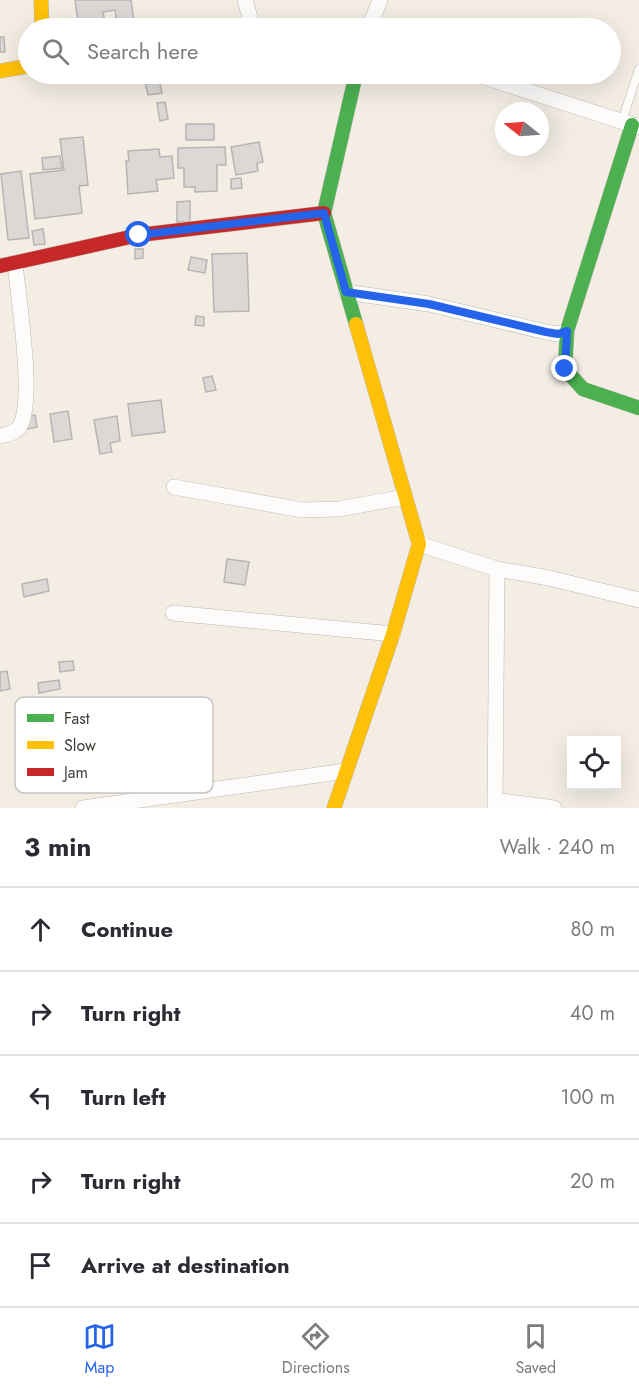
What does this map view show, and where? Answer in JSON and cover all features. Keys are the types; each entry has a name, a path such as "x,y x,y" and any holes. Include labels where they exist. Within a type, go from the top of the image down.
{"street":[{"path":"41,0 42,18"},
{"path":"245,0 250,18"},
{"path":"373,18 380,0"},
{"path":"0,71 18,68"},
{"path":"334,808 393,634 419,544 324,213 355,84"},
{"path":"506,84 631,124 567,331 565,369 583,389 639,408"},
{"path":"0,436 14,433 19,428 25,408 27,386 8,264 139,235 324,213"},
{"path":"346,292 429,304 546,332 558,334 567,331"},
{"path":"174,487 302,510 322,511 405,497"},
{"path":"419,544 497,569 549,578 639,600"},
{"path":"497,569 495,804 554,808"},
{"path":"173,614 393,634"},
{"path":"213,790 346,771"},
{"path":"83,808 190,793"}],"lane":[{"path":"631,124 639,69"}],"building":[{"path":"75,0 131,0 134,18 116,18 115,10 103,12 104,18 78,18"},
{"path":"0,37 4,37 5,52 0,52"},
{"path":"145,84 160,84 162,93 148,95"},
{"path":"165,102 168,119 160,121 157,103"},
{"path":"186,124 214,124 214,140 186,140"},
{"path":"83,137 88,185 79,186 82,213 35,219 30,174 64,170 60,139"},
{"path":"259,142 263,162 257,163 258,171 236,175 231,147"},
{"path":"225,147 226,165 217,165 217,191 195,192 195,187 184,187 184,168 178,168 178,148"},
{"path":"159,149 160,157 172,156 174,178 156,180 158,191 128,194 126,161 129,161 128,151"},
{"path":"60,156 62,168 43,170 42,158"},
{"path":"21,171 29,238 8,240 1,174"},
{"path":"241,178 242,188 231,189 231,179"},
{"path":"190,201 190,222 177,222 177,202"},
{"path":"43,229 45,244 34,245 32,231"},
{"path":"135,249 143,249 143,258 135,259"},
{"path":"247,253 249,311 214,312 212,254"},
{"path":"191,257 207,260 205,273 188,270"},
{"path":"196,316 204,317 204,326 195,325"},
{"path":"212,376 216,390 206,392 203,378"},
{"path":"161,400 165,432 132,436 128,404"},
{"path":"68,411 72,439 54,442 50,414"},
{"path":"35,415 37,427 27,429 25,417"},
{"path":"117,416 120,441 110,443 112,452 100,454 94,420"},
{"path":"227,559 249,562 245,585 224,582"},
{"path":"47,579 49,591 24,597 22,584"},
{"path":"73,661 74,670 60,672 59,662"},
{"path":"7,671 10,689 0,691 0,672"},
{"path":"59,680 60,689 39,693 38,683"}],"traffic: fast":[{"path":"354,84 324,213 356,324"},
{"path":"632,125 567,331 565,369 583,389 639,408"}],"traffic: slow":[{"path":"41,0 42,18"},
{"path":"0,71 18,68"},
{"path":"334,808 393,634 419,544 356,324"}],"traffic: jam":[{"path":"0,266 139,235 324,213"}],"route":[{"path":"139,235 324,213 346,292 429,304 546,332 558,334 567,331 565,369"}]}
